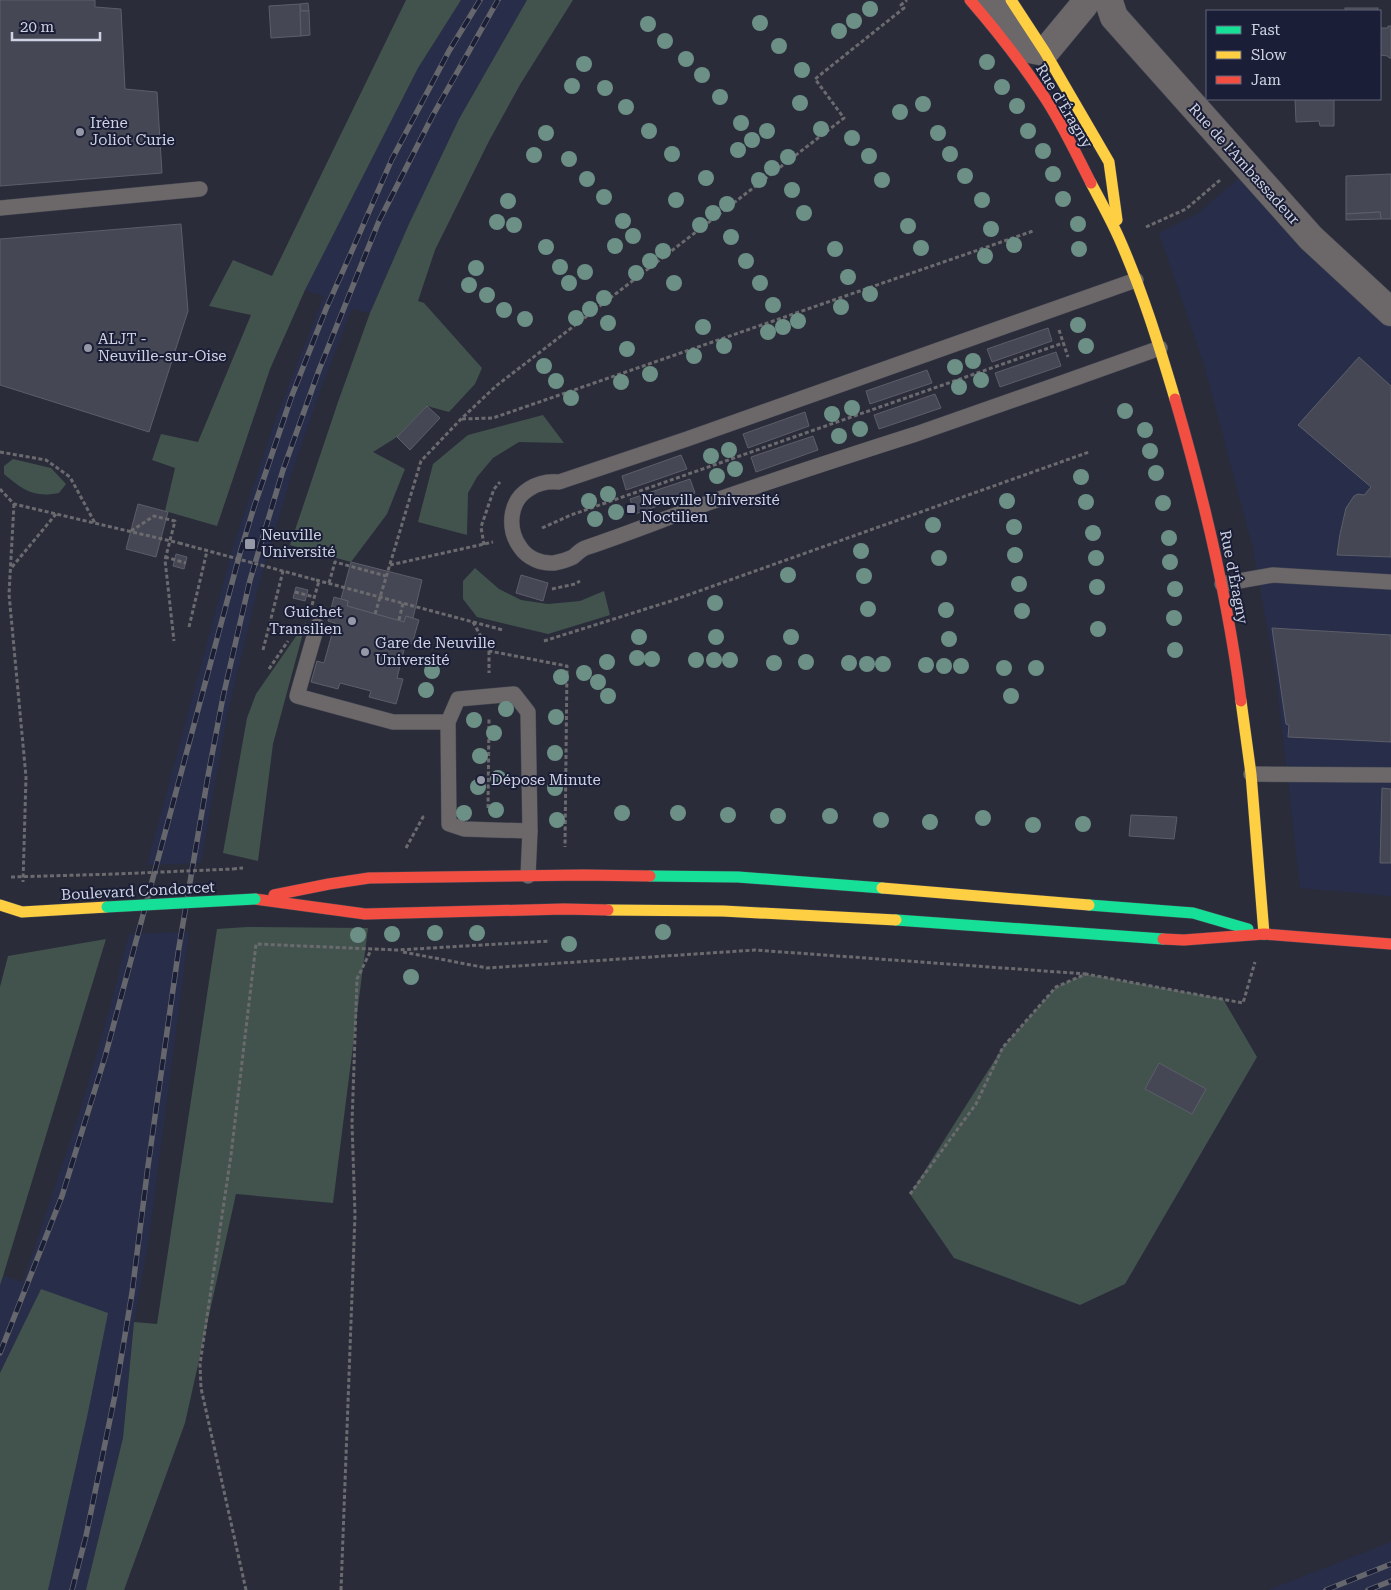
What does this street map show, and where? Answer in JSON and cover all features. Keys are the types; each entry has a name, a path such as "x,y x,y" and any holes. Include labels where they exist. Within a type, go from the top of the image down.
{"main road":[{"name":"Rue d'Éragny","path":"970,0 997,31 1044,96 1070,141 1119,238 1160,348 1195,466 1222,584 1251,774 1264,934"},
{"name":"Rue d'Éragny","path":"1011,0 1045,52 1109,162 1119,238"},
{"path":"255,899 369,878 526,883 583,875 738,877 1193,913 1264,934"},
{"path":"255,899 365,914 564,909 704,910 852,916 1184,940 1264,934 1391,944"},
{"name":"Boulevard Condorcet","path":"0,905 18,915 107,907 255,899"},
{"path":"506,910 517,902"}],"street":[{"path":"989,0 999,8 1030,49 1045,52 1081,2 1095,9 1103,8 1113,2"},
{"name":"Rue de l'Ambassadeur","path":"1113,2 1114,17 1241,160 1311,238 1391,312"}],"lane":[{"path":"0,208 200,190"},
{"path":"1136,280 687,439 559,482 536,485 522,495 514,507 511,519 513,536 522,550 530,557 543,562 565,561 582,549 603,543 638,528 760,484 916,434 1160,348"},
{"path":"1222,584 1273,575 1391,582"},
{"path":"317,626 298,696 393,722 448,722"},
{"path":"526,883 530,830 528,712 514,694 458,699 448,722 449,824 464,829 530,830"},
{"path":"1251,774 1391,775"}],"path":[{"path":"375,614 421,461 461,419 518,368 844,118 815,79 904,8 901,5 907,0"},
{"path":"1146,227 1186,209 1241,160"},
{"path":"461,419 493,418 1033,231"},
{"path":"1057,325 1070,363"},
{"path":"542,528 570,515 1063,343"},
{"path":"0,452 46,460 70,477 95,523"},
{"path":"544,641 671,601 1089,452"},
{"path":"0,489 14,504 178,543 503,630"},
{"path":"14,504 9,594 26,777 23,876"},
{"path":"11,568 56,514"},
{"path":"131,531 154,516 175,522 164,560 174,641"},
{"path":"390,565 494,542"},
{"path":"189,627 207,551"},
{"path":"165,557 186,562"},
{"path":"329,583 335,562 386,576"},
{"path":"263,650 283,571"},
{"path":"312,606 318,580"},
{"path":"295,592 314,598"},
{"path":"398,620 403,603"},
{"path":"489,651 489,830"},
{"path":"392,878 423,817 448,799"},
{"path":"8,877 233,868"},
{"path":"397,950 487,968 755,950 1086,974 1243,1003 1264,934"},
{"path":"246,1590 201,1388 200,1364 231,1155 256,944 397,950 553,940"},
{"path":"342,1590 355,1215 352,1123 357,979 371,950"},
{"path":"910,1194 976,1104 1003,1047 1056,987 1086,974"}],"shaded area":[{"path":"461,0 527,0 459,119 409,224 370,313 352,309 322,386 294,467 258,587 227,716 201,863 147,865 233,547 277,415 324,296 305,290 418,68"},
{"path":"1244,174 1391,307 1391,896 1300,888 1276,677 1253,549 1204,364 1159,233 1197,214"},
{"path":"189,932 149,1238 134,1322 123,1438 86,1590 48,1590 87,1417 41,1289 0,1373 0,1285 3,1276 23,1282 79,1115 129,934"},
{"path":"1391,1542 1391,1590 1268,1590"}],"green space":[{"path":"406,0 461,0 418,68 305,290 270,369 217,526 165,511 175,468 152,460 161,434 198,442 251,315 209,306 233,260 272,276"},
{"path":"527,0 573,0 521,83 489,141 435,250 418,301 424,303 482,368 475,384 449,412 427,406 397,437 373,452 405,469 387,514 351,562 290,545 370,313 409,224 459,119"},
{"path":"543,415 564,443 519,442 493,458 477,477 468,493 467,535 418,522 433,464 468,435"},
{"path":"13,459 51,468 66,484 59,493 42,494 29,491 4,474 4,466"},
{"path":"475,568 499,589 521,600 548,604 580,601 604,591 610,615 548,634 477,617 463,599 463,581"},
{"path":"306,622 273,744 258,861 223,853 247,718 256,694"},
{"path":"247,927 368,928 333,1203 236,1194 185,1423 124,1590 86,1590 123,1438 134,1322 157,1324 217,929"},
{"path":"106,939 0,1285 0,987 8,956"},
{"path":"1086,974 1223,999 1257,1057 1125,1284 1080,1305 954,1258 910,1194 1003,1047 1056,987"},
{"path":"41,1289 108,1313 48,1590 0,1590 0,1373"}],"building":[{"name":"Irène Joliot Curie","path":"0,0 95,0 95,7 121,9 125,89 157,92 162,173 0,186"},
{"path":"308,3 309,11 300,11 300,4"},
{"path":"300,4 301,36 271,38 269,6"},
{"path":"1345,8 1378,8 1378,10 1345,10"},
{"path":"300,11 309,11 310,35 301,36"},
{"path":"1388,26 1391,26 1391,58 1381,55 1381,28 1388,28"},
{"path":"1295,100 1334,100 1334,126 1320,126 1319,121 1296,122"},
{"path":"1391,174 1391,219 1381,219 1380,212 1346,214 1346,176"},
{"path":"1380,212 1381,219 1346,220 1346,214"},
{"name":"ALJT - Neuville-sur-Oise","path":"181,224 188,311 149,432 0,385 0,239"},
{"path":"1048,328 1052,341 992,362 987,349"},
{"path":"1056,352 1061,366 1000,387 995,373"},
{"path":"1359,357 1391,386 1391,557 1337,555 1346,508 1354,496 1358,494 1364,495 1371,487 1298,425"},
{"path":"927,370 932,383 870,404 866,391"},
{"path":"935,394 941,408 879,429 874,415"},
{"path":"427,406 440,418 410,450 397,437"},
{"path":"805,412 809,426 748,448 743,434"},
{"path":"813,436 818,450 756,472 751,457"},
{"path":"681,455 687,469 626,490 622,476"},
{"path":"690,479 695,493 635,514 630,499"},
{"path":"138,504 168,512 156,557 126,549"},
{"path":"176,554 187,557 184,569 173,566"},
{"path":"351,562 422,580 413,618 406,616 404,622 347,606 348,601 341,599"},
{"path":"521,575 548,583 543,601 516,593"},
{"path":"296,587 308,590 305,601 293,598"},
{"name":"Gare de Neuville Université","path":"334,597 348,601 347,606 404,622 406,616 419,620 412,644 406,642 397,678 403,679 396,704 369,697 371,691 340,683 338,689 311,682 317,661 324,663 335,623 328,621"},
{"path":"1272,628 1391,635 1391,742 1288,737 1289,725 1286,724"},
{"path":"1382,788 1391,789 1391,863 1380,863"},
{"path":"1131,815 1177,817 1174,839 1129,836"},
{"path":"1159,1063 1206,1089 1192,1114 1145,1089"}],"railway":[{"path":"0,1353 62,1196 105,1057 240,553 291,398 326,309 392,159 449,51 480,0"},
{"path":"72,1590 86,1536 115,1395 132,1293 179,947 223,697 250,580 283,470 319,370 379,221 433,115 498,0"},
{"path":"1326,1590 1391,1564"},
{"path":"1368,1590 1391,1581"}],"traffic: fast":[{"path":"650,876 738,877 882,888"},
{"path":"107,907 255,899"},
{"path":"1089,905 1193,913 1248,929"},
{"path":"896,920 1163,939"}],"traffic: slow":[{"path":"1011,0 1045,52 1109,162 1117,220"},
{"path":"1091,183 1116,231 1143,298 1175,399"},
{"path":"1241,701 1251,774 1264,934"},
{"path":"882,888 1089,905"},
{"path":"0,905 22,912 107,907"},
{"path":"608,910 723,911 896,920"}],"traffic: jam":[{"path":"970,0 1008,46 1043,95 1063,128 1091,183"},
{"path":"1175,399 1214,549 1236,663 1241,701"},
{"path":"274,895 369,878 650,876"},
{"path":"255,899 365,914 564,909 608,910"},
{"path":"1163,939 1184,940 1264,934 1391,944"}],"place":[{"name":"Irène Joliot Curie","path":"80,132"},
{"name":"ALJT - Neuville-sur-Oise","path":"88,348"},
{"name":"Neuville Université Noctilien","path":"631,509"},
{"name":"Neuville Université","path":"250,544"},
{"name":"Guichet Transilien","path":"352,621"},
{"name":"Gare de Neuville Université","path":"365,652"},
{"name":"Dépose Minute","path":"481,780"}]}
